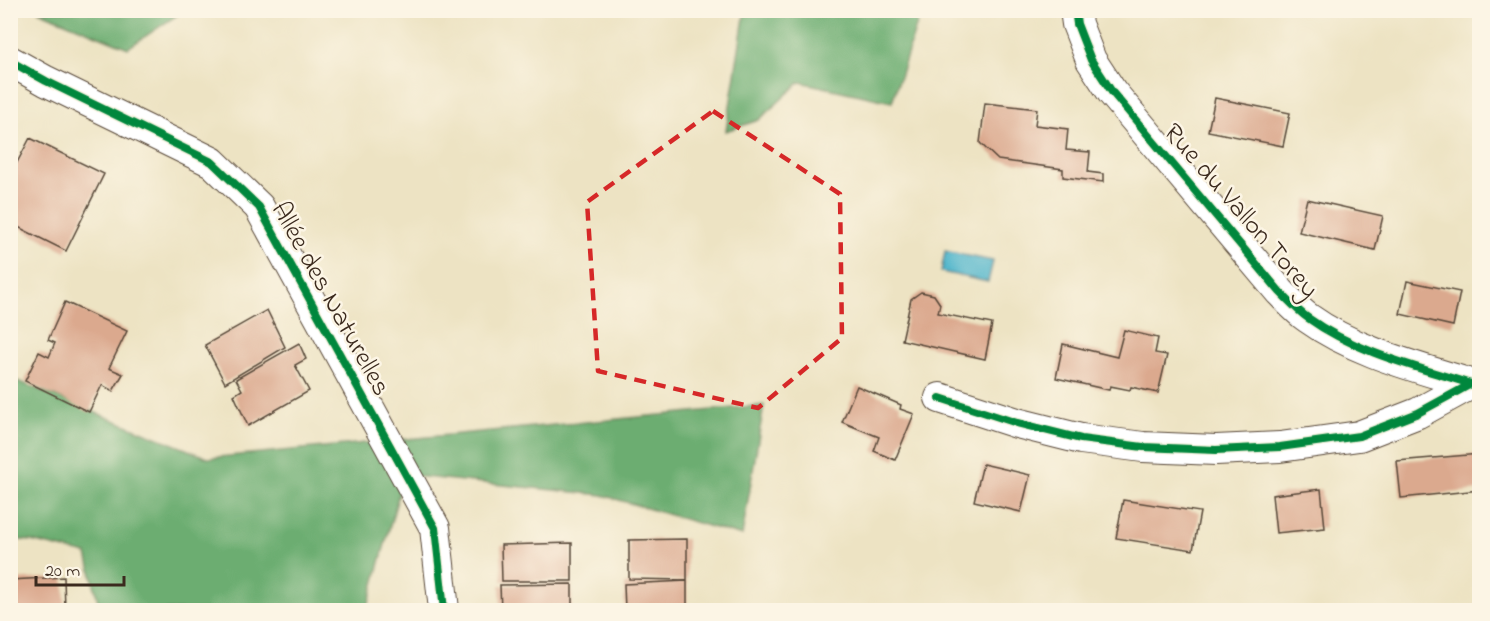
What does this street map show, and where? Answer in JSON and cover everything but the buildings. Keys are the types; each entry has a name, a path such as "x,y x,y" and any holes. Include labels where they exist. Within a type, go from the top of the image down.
{"street":[{"name":"Rue du Vallon Torey","path":"1075,10 1077,24 1090,60 1112,92 1280,292 1307,317 1344,339 1388,358 1475,384"},
{"name":"Allée des Naturelles","path":"10,61 212,162 259,207 435,528 444,610"},
{"name":"Rue du Vallon Torey","path":"940,398 1017,423 1081,439 1143,447 1216,450 1280,447 1359,436 1418,413 1475,384"}],"highlighted area":[{"path":"713,111 840,194 842,338 758,408 598,371 587,202"}],"green space":[{"path":"183,10 128,48 38,11"},
{"path":"745,10 921,11 892,102 800,82 759,120 726,131"},
{"path":"10,378 208,458 764,405 742,536 602,495 404,475 367,610 100,610 87,554 31,541 11,539"}],"water":[{"path":"945,251 993,261 988,282 941,272"}],"cycle path":[{"path":"1075,10 1077,24 1091,60 1112,92 1280,292 1297,309 1326,330 1366,349 1408,365 1471,384 1480,384"},
{"path":"10,61 212,162 259,207 435,528 444,610"},
{"path":"940,398 1017,423 1081,439 1143,447 1216,450 1280,447 1359,436 1418,413 1471,384"}]}
